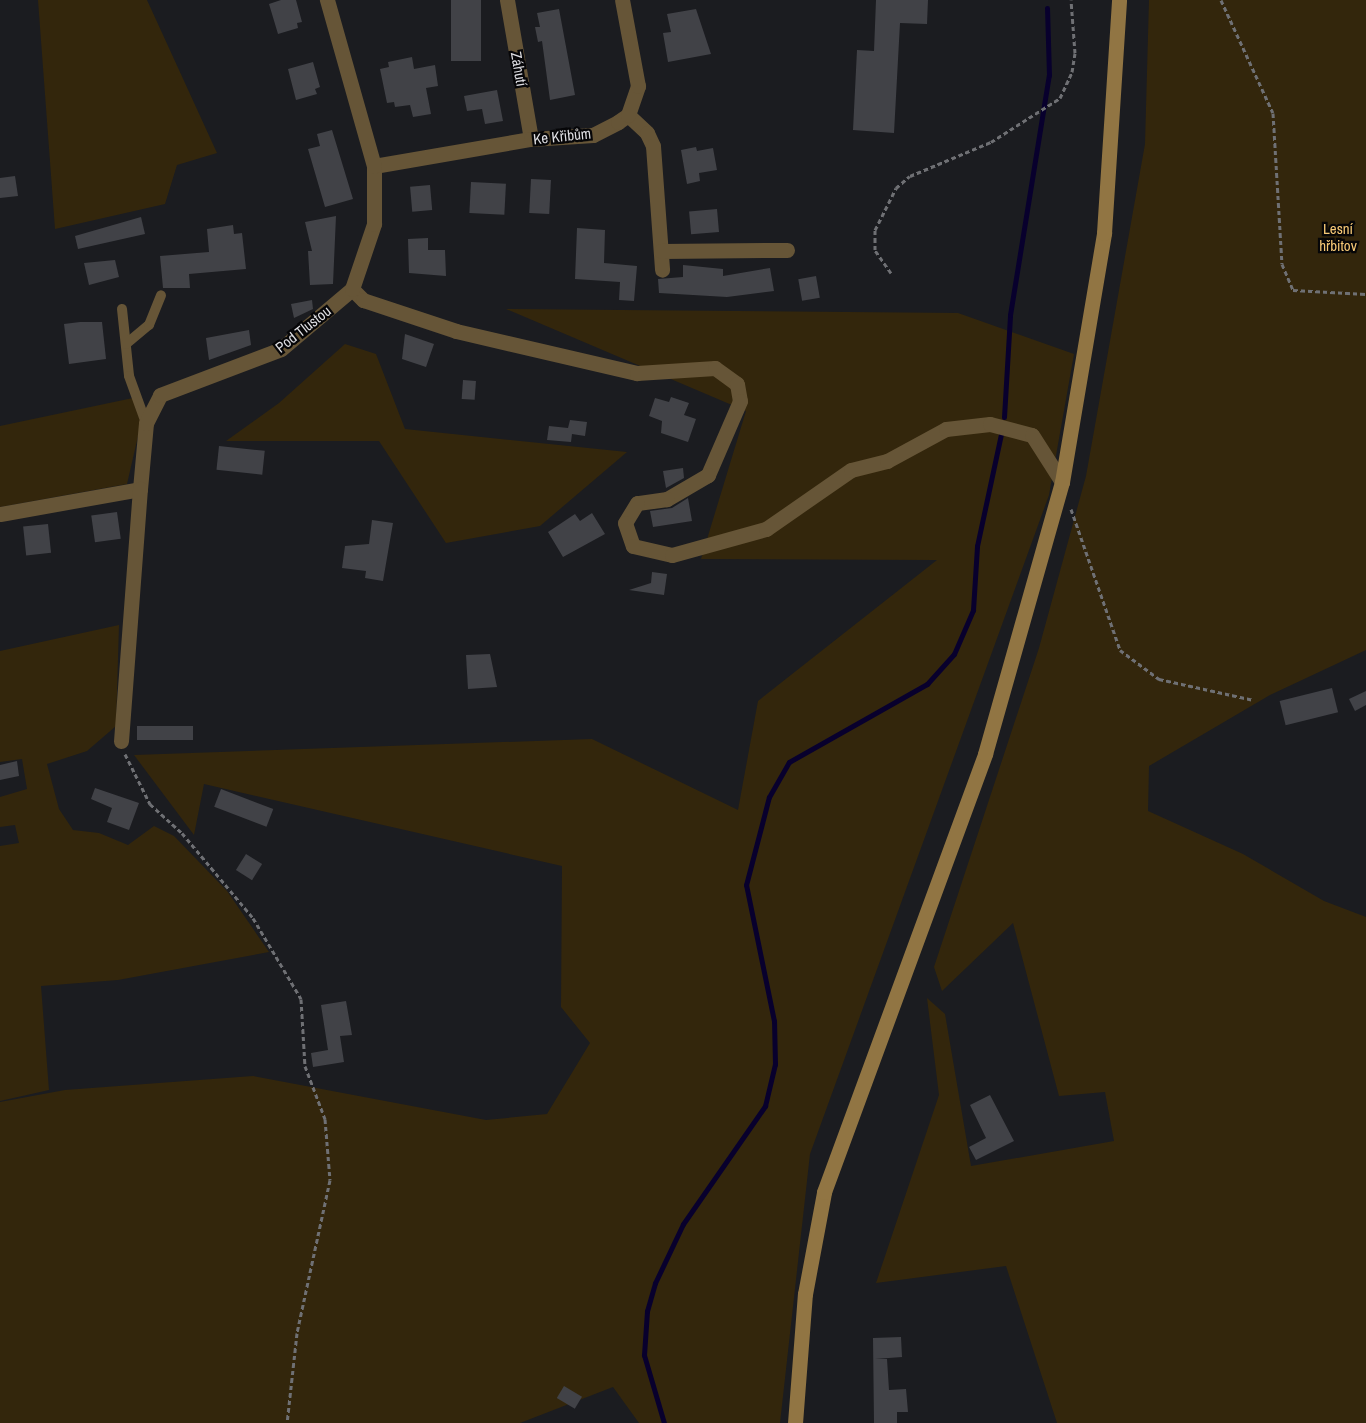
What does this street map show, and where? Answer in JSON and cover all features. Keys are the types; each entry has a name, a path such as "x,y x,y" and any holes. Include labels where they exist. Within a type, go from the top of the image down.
{"main road":[{"path":"795,1423 805,1293 824,1192 985,754 1062,482 1104,233 1119,0"}],"street":[{"path":"327,0 374,166 374,225 352,289 363,300 456,331 637,373 716,368 737,384 740,402 708,475 667,499 637,503 625,523 633,546 672,555 766,529 851,470 887,462 946,429 990,424 1032,435 1062,482"},
{"name":"Záhutí","path":"507,0 531,139"},
{"path":"622,0 638,86 628,116 647,133 653,146 662,270"},
{"name":"Ke Křibům","path":"374,166 531,139 593,135 628,116"},
{"path":"661,251 787,250"},
{"name":"Pod Tlustou","path":"121,741 146,423 160,395 281,349 352,289"},
{"path":"0,514 140,489"}],"lane":[{"path":"126,344 149,325 161,295"},
{"path":"122,309 129,376 146,423"}],"path":[{"path":"891,273 875,250 875,230 896,189 910,176 991,142 1060,98 1070,79 1075,53 1071,0"},
{"path":"1221,0 1274,113 1282,264 1293,290 1366,294"},
{"path":"1062,482 1120,650 1159,679 1254,700"},
{"path":"121,741 150,804 182,833 253,918 301,999 305,1066 324,1119 330,1180 297,1333 287,1423"}],"green space":[{"path":"38,0 147,0 217,153 177,165 165,204 55,229"},
{"name":"Lesní hřbitov","path":"1149,0 1366,0 1366,650 1270,695 1149,766 1148,811 1243,854 1324,901 1366,917 1366,1423 1057,1423 1006,1266 876,1283 939,1095 927,998 945,1014 971,1166 1114,1141 1105,1092 1059,1096 1013,923 942,991 934,967 1039,648 1086,476 1145,144"},
{"path":"506,309 958,313 1074,354 1049,495 810,1154 780,1423 639,1423 613,1387 520,1423 0,1423 0,1102 65,1090 253,1076 486,1120 547,1114 590,1043 561,1007 562,866 204,784 194,835 134,755 592,739 738,810 758,701 937,560 701,559 746,411"},
{"path":"345,344 376,354 405,429 627,452 540,526 446,543 379,441 226,441 279,403"},
{"path":"133,398 141,423 127,484 0,507 0,426"},
{"path":"119,625 116,726 87,751 47,764 59,809 73,830 99,833 128,845 154,826 174,836 227,891 269,952 118,980 41,986 49,1090 0,1101 0,846 19,843 15,825 0,827 0,797 27,789 22,759 0,762 0,651"}],"building":[{"path":"281,0 296,0 302,22 297,23 298,28 278,34 269,4"},
{"path":"451,0 481,0 481,61 451,61"},
{"path":"876,0 928,0 927,24 900,23 894,133 853,130 857,50 874,51"},
{"path":"559,9 575,95 550,100 542,41 538,42 535,27 540,27 537,13"},
{"path":"696,9 711,54 668,62 663,33 671,32 667,14"},
{"path":"412,57 414,69 435,65 438,86 426,88 431,114 413,117 410,105 395,107 394,102 387,103 380,69 389,67 388,62"},
{"path":"313,62 320,87 315,89 317,94 296,100 288,69"},
{"path":"497,90 503,121 485,124 482,109 467,111 464,96"},
{"path":"332,130 353,199 325,207 308,149 320,146 317,134"},
{"path":"696,147 697,151 713,148 717,170 699,173 700,181 687,184 681,150"},
{"path":"15,176 18,196 0,198 0,178"},
{"path":"531,179 551,180 549,214 529,213"},
{"path":"471,182 506,184 504,215 469,213"},
{"path":"430,185 432,210 412,212 410,187"},
{"path":"717,209 719,232 691,234 689,211"},
{"path":"336,216 333,284 310,285 308,251 312,251 305,222"},
{"path":"141,217 145,234 78,249 75,236"},
{"path":"233,225 234,234 242,233 246,269 189,274 190,288 163,288 160,256 209,252 207,229"},
{"path":"577,228 605,230 604,263 637,266 634,301 619,300 620,282 575,279"},
{"path":"428,238 428,250 445,250 446,276 409,273 408,239"},
{"path":"115,260 119,277 89,285 84,263"},
{"path":"683,265 723,269 723,276 770,268 774,291 727,297 659,293 658,279 683,277"},
{"path":"816,276 820,298 802,301 798,279"},
{"path":"312,300 313,309 294,318 291,304"},
{"path":"102,322 106,359 69,364 64,324"},
{"path":"249,330 251,345 209,360 206,338"},
{"path":"405,334 434,344 426,367 402,359"},
{"path":"463,380 476,381 475,400 462,399"},
{"path":"671,397 689,403 684,415 696,419 688,442 661,433 662,421 649,416 655,398 669,402"},
{"path":"570,420 587,422 585,436 572,434 571,442 547,440 549,426 568,428"},
{"path":"219,446 265,451 262,475 216,470"},
{"path":"683,468 684,478 666,488 663,471"},
{"path":"688,498 692,521 653,527 650,511 672,508"},
{"path":"117,512 121,539 95,542 91,516"},
{"path":"592,513 605,534 563,557 548,532 575,514 580,521"},
{"path":"372,520 393,523 383,581 365,578 366,571 342,568 345,546 369,544"},
{"path":"48,524 51,553 26,555 23,527"},
{"path":"652,572 667,574 664,595 629,590 651,583"},
{"path":"490,654 497,687 468,689 466,655"},
{"path":"1332,688 1338,712 1286,725 1280,701"},
{"path":"1366,691 1366,705 1355,711 1349,699"},
{"path":"137,726 193,726 193,740 137,740"},
{"path":"17,761 19,776 0,780 0,765"},
{"path":"95,788 139,803 129,830 107,822 112,808 91,799"},
{"path":"221,789 273,809 266,827 214,807"},
{"path":"246,854 262,864 252,880 236,870"},
{"path":"346,1001 352,1035 340,1036 344,1062 313,1067 311,1053 328,1050 321,1005"},
{"path":"990,1095 1014,1141 976,1160 969,1147 986,1138 970,1105"},
{"path":"901,1337 902,1357 875,1359 887,1359 889,1390 906,1389 908,1412 897,1412 897,1423 874,1423 873,1338"},
{"path":"564,1386 582,1397 575,1409 557,1398"}],"waterway":[{"path":"1004,417 1010,315 1049,75 1047,8"},
{"path":"664,1423 644,1355 647,1311 655,1283 683,1224 765,1106 775,1064 774,1021 746,885 769,797 789,762 927,684 954,654 973,610 977,546 1001,434"}]}
